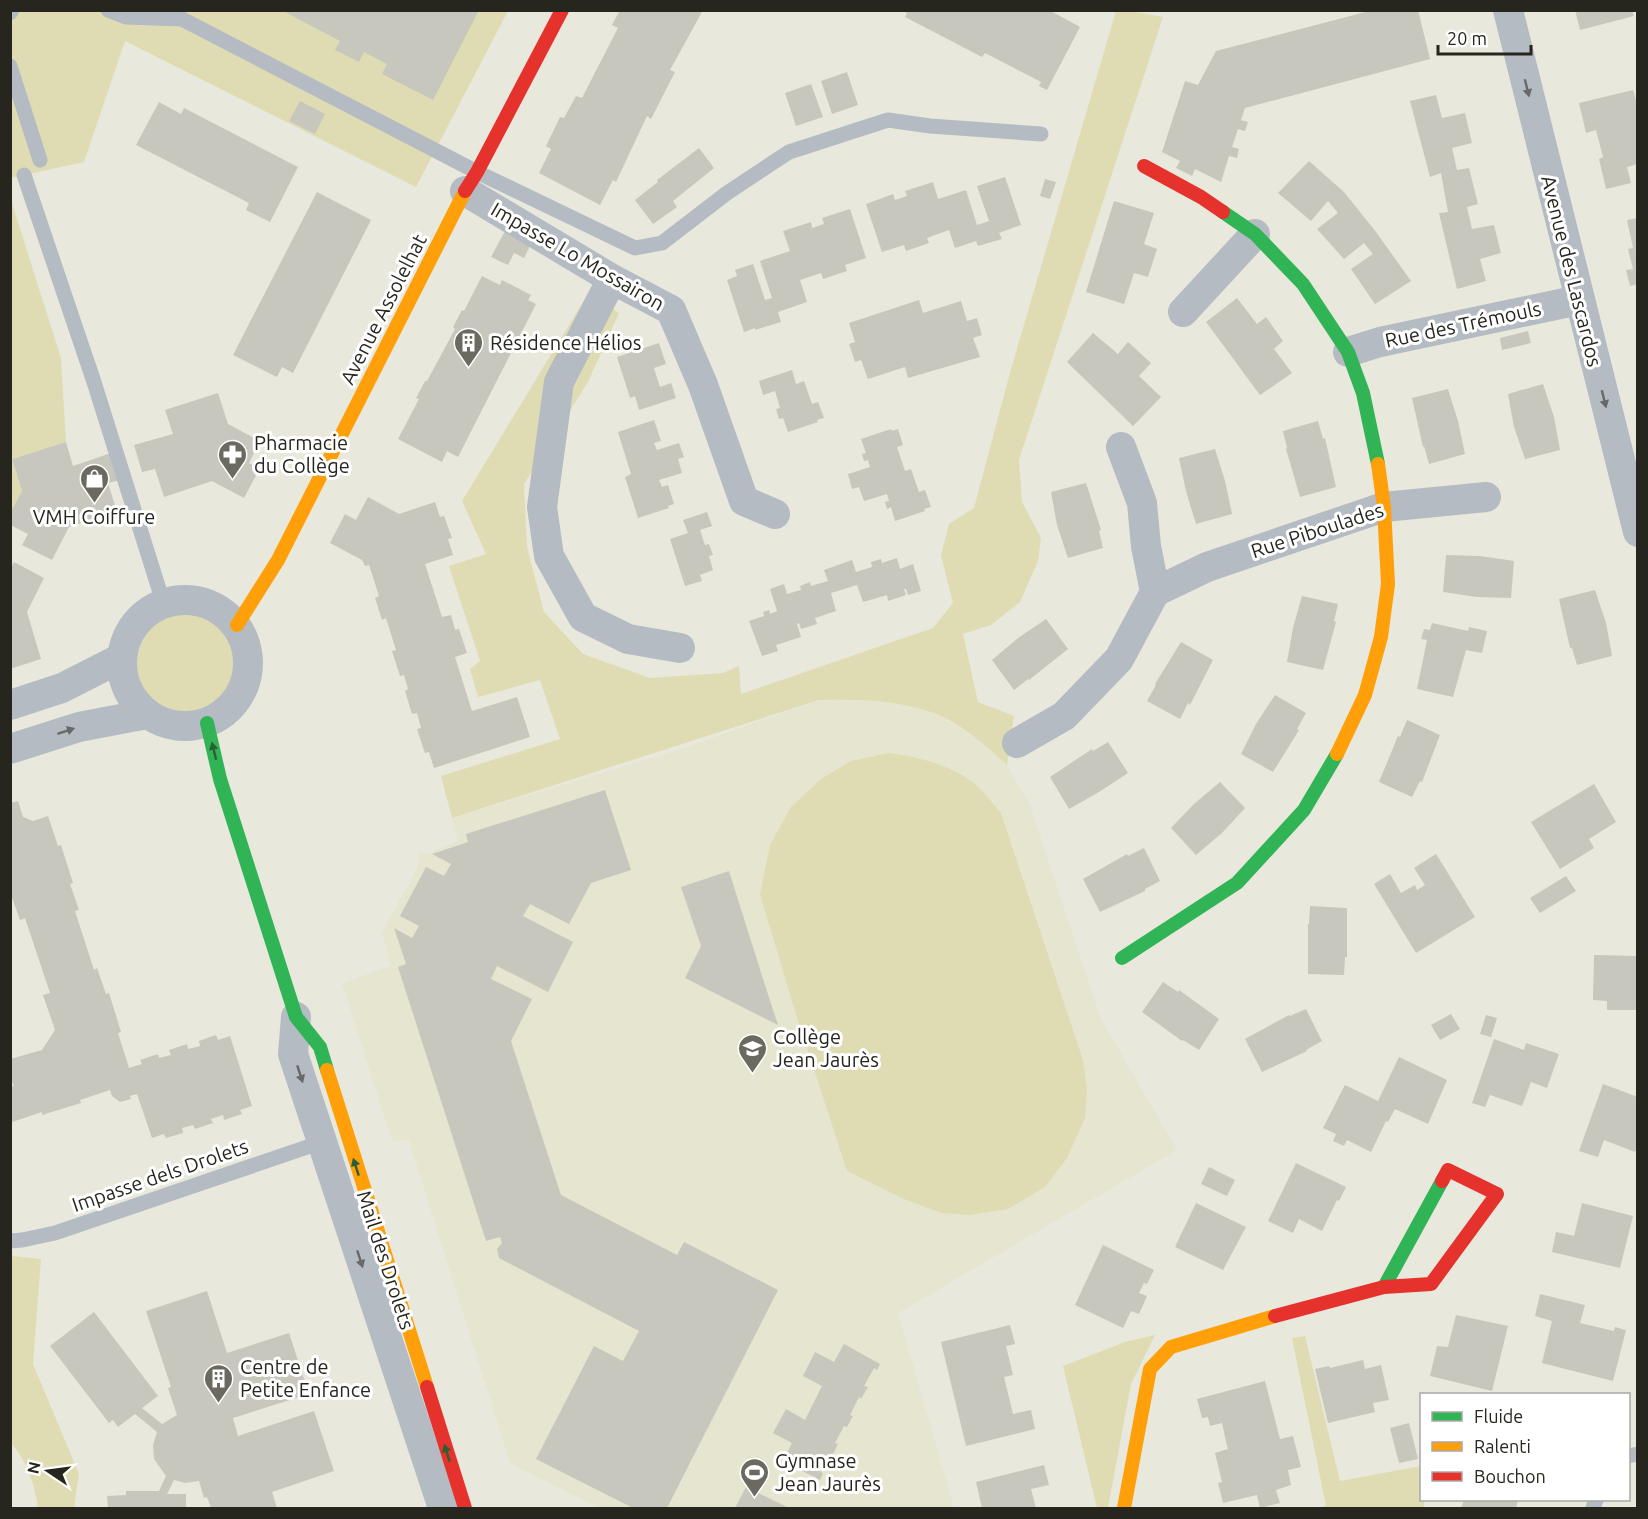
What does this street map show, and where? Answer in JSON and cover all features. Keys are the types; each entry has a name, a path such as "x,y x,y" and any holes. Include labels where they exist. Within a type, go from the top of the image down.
{"street":[{"name":"Avenue Assolelhat","path":"237,625 278,560 471,182 562,10"},
{"name":"Avenue des Lascardos","path":"1508,10 1638,532"},
{"path":"1122,958 1237,883 1304,810 1337,755 1365,695 1381,637 1388,584 1384,507 1377,453 1363,393 1348,352 1303,284 1255,234 1201,197 1144,166"},
{"name":"Impasse Lo Mossairon","path":"471,182 612,279 671,310 703,385 744,501 775,514"},
{"path":"1183,312 1255,234"},
{"path":"612,279 559,382 542,507 549,556 583,617 628,639 681,648"},
{"name":"Rue des Trémouls","path":"1348,352 1380,342 1579,300"},
{"path":"1017,743 1064,716 1119,659 1155,592 1146,546 1142,503 1121,447"},
{"name":"Rue Piboulades","path":"1155,592 1207,567 1384,507 1486,497"},
{"path":"194,599 206,602 225,613 237,625 246,645 247,677 239,696 225,713 207,723 192,727 166,724 147,714 126,690 121,658 129,630 142,614 162,602 194,599"},
{"path":"10,705 62,688 121,658"},
{"path":"10,749 79,727 147,714"},
{"name":"Mail des Drolets","path":"207,723 220,779 296,1017 293,1054 334,1138 465,1509"},
{"name":"Mail des Drolets","path":"334,1138 443,1509"},
{"path":"1124,1509 1150,1369 1171,1347 1384,1287 1431,1284 1497,1194 1448,1170 1384,1287"}],"lane":[{"path":"108,10 126,16 184,15 471,182 635,248 662,243 727,193 789,152 888,120 930,126 1041,134"},
{"path":"10,66 40,160"},
{"path":"24,175 94,382 162,602"},
{"name":"Impasse dels Drolets","path":"10,1241 55,1233 334,1138"}],"shaded area":[{"path":"10,11 508,11 416,187 125,41 84,162 11,178"},
{"path":"1116,11 1131,11 1163,17 1019,460 1022,502 1041,538 1038,561 1020,602 991,625 963,634 978,702 1014,716 1007,765 975,737 939,715 909,706 879,701 819,700 452,818 441,776 560,739 540,680 478,697 470,669 480,661 449,566 486,554 462,501 589,292 619,313 588,382 524,484 527,547 544,612 583,654 650,678 723,673 739,666 741,694 933,628 953,603 941,555 949,524 974,508 1011,369"},
{"path":"10,197 61,358 66,442 12,459 22,491 10,513"},
{"path":"187,612 207,616 224,627 235,644 239,664 235,684 224,701 207,712 187,716 167,712 150,701 139,684 135,664 139,644 150,627 167,616"},
{"name":"Collège Jean Jaurès","path":"868,699 902,703 941,716 977,739 1007,765 1030,805 1100,1017 1177,1150 898,1313 954,1508 599,1508 510,1463 409,1140 392,1141 342,983 391,966 382,933 418,867 419,851 426,854 458,841 452,818 681,749 819,700"},
{"path":"889,753 923,760 957,772 976,785 1001,813 1083,1060 1087,1090 1085,1118 1067,1158 1045,1187 1008,1209 970,1215 941,1213 904,1199 847,1171 760,894 770,845 791,807 821,779 851,761"},
{"path":"11,1256 41,1259 33,1364 79,1474 74,1508 38,1508 35,1491 22,1457 11,1443"},
{"path":"1155,1335 1131,1384 1108,1508 1097,1508 1063,1366 1125,1342"},
{"path":"1305,1336 1340,1481 1420,1466 1420,1501 1424,1501 1424,1508 1317,1508 1326,1506 1292,1338"}],"building":[{"path":"281,10 479,10 433,100 382,74 387,64 364,52 359,62 335,50 340,41"},
{"path":"620,10 703,10 670,70 675,72 651,119 647,116 616,182 613,180 600,205 539,173 551,149 546,146 560,117 564,118 576,96 582,98 618,28 612,25"},
{"path":"902,10 1049,10 1080,27 1047,90 1039,86 1041,82 985,53 982,57 905,17 907,13"},
{"path":"1373,10 1418,10 1430,59 1245,108 1241,120 1248,122 1245,131 1238,129 1232,147 1239,149 1237,158 1229,156 1221,182 1195,169 1192,176 1176,168 1180,161 1162,152 1185,81 1198,85 1216,51"},
{"path":"1575,10 1632,10 1634,16 1580,30"},
{"path":"847,72 858,105 832,114 821,81"},
{"path":"811,84 823,117 796,126 785,93"},
{"path":"1633,90 1638,108 1638,164 1627,167 1631,183 1606,189 1599,159 1603,157 1596,130 1586,133 1579,103"},
{"path":"1436,95 1442,118 1465,113 1472,143 1452,148 1457,170 1469,168 1478,204 1467,207 1472,229 1494,225 1501,253 1480,259 1486,281 1457,289 1439,213 1448,212 1441,173 1430,177 1410,101"},
{"path":"300,101 325,114 315,134 289,121"},
{"path":"159,102 181,114 184,108 298,167 270,222 246,210 249,203 136,145"},
{"path":"699,148 714,168 673,201 677,207 653,224 635,200"},
{"path":"1309,161 1344,192 1411,281 1375,304 1351,269 1373,254 1364,243 1344,259 1317,229 1338,213 1328,201 1311,221 1278,193"},
{"path":"1005,177 1021,225 999,233 1002,239 978,246 976,241 955,248 949,230 927,238 929,243 906,251 904,245 882,252 866,204 893,194 895,200 907,196 905,191 933,182 938,199 966,190 977,225 989,221 977,186"},
{"path":"1045,179 1056,182 1050,199 1040,196"},
{"path":"317,192 371,220 293,373 282,367 277,377 233,355"},
{"path":"1114,201 1154,213 1144,244 1157,249 1148,277 1134,273 1124,304 1086,292"},
{"path":"850,209 866,258 845,265 847,271 823,279 821,273 800,280 807,302 778,312 781,322 744,332 727,280 737,276 735,270 753,264 765,300 772,298 760,261 790,251 783,231 811,222 812,228 824,224 822,218"},
{"path":"1638,218 1638,284 1630,286 1626,270 1633,269 1628,249 1633,248 1627,220"},
{"path":"505,231 531,244 524,258 514,253 508,265 491,257"},
{"name":"Résidence Hélios","path":"482,276 500,285 502,280 531,295 528,300 536,304 458,457 447,451 442,462 398,439 419,399 416,398"},
{"path":"1237,298 1257,324 1266,317 1283,341 1274,349 1292,373 1260,395 1206,322"},
{"path":"919,300 923,313 961,301 967,321 977,318 982,335 973,338 980,357 908,378 905,367 868,379 861,360 855,362 849,344 855,342 849,323"},
{"path":"1528,331 1531,343 1502,350 1500,338"},
{"path":"1093,333 1118,354 1128,342 1151,363 1139,376 1161,397 1133,426 1067,362"},
{"path":"659,343 666,364 654,368 660,387 671,383 676,398 639,410 635,396 630,398 617,357"},
{"path":"792,370 796,384 804,381 812,404 818,402 824,418 788,432 783,418 779,419 776,409 780,408 775,391 763,395 759,381"},
{"path":"1543,384 1554,417 1560,450 1525,459 1514,427 1508,394"},
{"path":"1448,389 1465,454 1429,464 1412,398"},
{"path":"218,393 228,424 260,441 249,463 260,468 244,498 212,481 164,497 155,469 142,472 134,445 173,434 165,410"},
{"path":"654,420 661,441 654,443 657,450 679,443 684,457 678,459 682,473 659,480 662,487 668,485 674,504 668,506 669,508 638,518 625,477 631,474 618,432"},
{"path":"1318,421 1323,439 1325,438 1336,487 1300,497 1283,431"},
{"path":"891,429 892,431 898,429 903,445 897,447 905,471 911,469 919,492 925,490 931,507 895,521 891,507 887,509 885,502 889,501 887,494 864,501 859,487 852,489 848,474 870,467 868,460 864,461 862,454 866,453 861,439"},
{"path":"66,442 73,466 111,453 120,480 108,483 117,512 69,527 52,560 22,545 28,534 10,525 10,513 22,491 12,459"},
{"path":"1215,449 1232,514 1196,524 1179,458"},
{"path":"1086,483 1101,530 1099,531 1103,548 1068,558 1057,525 1051,492"},
{"path":"368,497 399,514 435,502 440,517 444,516 452,538 448,539 453,555 425,564 442,617 451,615 455,630 459,629 467,653 455,657 472,711 517,697 530,737 434,768 429,752 425,753 417,729 421,728 417,713 412,714 405,691 408,689 404,675 400,676 392,651 396,650 386,618 382,620 375,598 379,596 369,565 365,566 362,560 330,543 345,514 356,520"},
{"path":"707,512 712,526 700,530 705,545 709,544 713,555 709,556 713,570 700,575 702,581 685,586 670,539 688,533 683,520"},
{"path":"1446,555 1480,556 1514,561 1511,598 1477,597 1443,592"},
{"path":"897,558 900,569 913,564 921,591 908,595 904,589 906,595 888,601 887,595 863,602 857,585 831,593 836,611 815,618 817,624 801,629 799,623 797,624 801,637 776,645 778,651 762,656 749,621 764,616 763,612 769,610 770,614 777,611 770,589 784,584 787,594 801,590 800,586 810,582 811,586 828,581 824,570 852,560 856,572 872,567 871,562 881,559 882,563"},
{"path":"14,562 44,578 27,612 41,659 10,669 10,569"},
{"path":"1595,590 1606,623 1612,656 1577,665 1572,648 1570,648 1559,599"},
{"path":"1302,596 1338,604 1334,621 1336,622 1323,670 1287,662"},
{"path":"1046,619 1068,649 1014,690 992,660"},
{"path":"1432,623 1468,631 1469,627 1487,631 1482,653 1466,650 1453,697 1417,689 1427,640 1421,639 1424,629 1430,630"},
{"path":"1181,642 1213,660 1190,705 1188,703 1180,719 1147,701"},
{"path":"1275,695 1306,713 1297,729 1299,730 1273,772 1241,754 1256,724"},
{"path":"1407,720 1440,735 1422,782 1420,781 1412,797 1379,782"},
{"path":"1108,742 1128,773 1069,809 1050,777 1092,749 1093,751"},
{"path":"1220,782 1245,808 1222,833 1196,855 1171,828"},
{"path":"1594,784 1616,822 1589,839 1594,848 1560,869 1531,822"},
{"path":"605,790 631,870 591,883 569,924 530,904 523,916 573,942 548,992 497,966 491,979 532,999 511,1041 561,1195 677,1255 684,1242 778,1290 667,1508 633,1508 536,1459 594,1346 623,1361 639,1331 499,1258 497,1249 502,1243 500,1237 486,1241 398,967 406,964 394,928 412,938 419,926 400,916 426,867 444,876 451,864 432,854 468,842 466,834"},
{"path":"18,801 23,817 33,821 48,816 58,846 61,845 79,910 75,911 94,970 97,968 106,994 109,993 129,1068 142,1064 140,1060 158,1054 159,1058 171,1055 169,1050 187,1044 188,1049 200,1046 199,1041 216,1035 218,1040 230,1036 252,1106 240,1110 242,1114 224,1120 223,1115 211,1119 213,1123 195,1129 193,1125 182,1128 183,1133 166,1138 164,1134 152,1138 137,1094 130,1096 131,1099 120,1102 112,1096 110,1090 80,1100 81,1103 12,1122 10,1087 14,1086 12,1081 10,1082 10,1059 42,1050 55,1030 43,995 50,993 25,918 20,920 10,892 10,803"},
{"path":"1144,848 1160,881 1145,891 1100,912 1083,879 1127,854 1128,856"},
{"path":"1436,854 1475,917 1416,953 1374,884 1390,874 1401,893 1415,885 1417,890 1425,885 1414,868"},
{"path":"729,871 778,1025 685,978 701,946 681,887"},
{"path":"1566,876 1576,891 1540,913 1530,898"},
{"path":"1310,906 1347,908 1347,957 1345,957 1344,975 1308,974"},
{"path":"1594,955 1638,956 1638,1010 1607,1010 1607,1001 1593,1000"},
{"path":"1163,982 1178,992 1179,990 1219,1019 1199,1050 1182,1041 1142,1012"},
{"path":"1306,1009 1322,1041 1307,1051 1262,1072 1245,1039 1289,1015"},
{"path":"1451,1014 1460,1029 1440,1040 1431,1025"},
{"path":"1486,1015 1497,1018 1491,1037 1480,1034"},
{"path":"1494,1039 1524,1050 1526,1043 1559,1054 1547,1088 1531,1082 1522,1106 1490,1095 1485,1107 1472,1103"},
{"path":"1399,1057 1447,1080 1428,1124 1395,1109 1388,1122 1386,1121 1371,1152 1347,1140 1344,1146 1333,1141 1336,1134 1323,1128 1345,1085 1378,1101"},
{"path":"1603,1084 1638,1097 1638,1146 1635,1152 1604,1140 1598,1157 1579,1151"},
{"path":"1296,1163 1346,1187 1322,1231 1299,1219 1293,1233 1268,1221"},
{"path":"1209,1167 1235,1180 1227,1196 1201,1184"},
{"path":"1196,1203 1246,1227 1223,1270 1175,1247"},
{"path":"1582,1203 1633,1216 1620,1268 1552,1252 1556,1232 1574,1236"},
{"path":"1103,1245 1154,1270 1139,1293 1147,1296 1139,1314 1131,1311 1123,1328 1075,1305"},
{"name":"Centre de Petite Enfance","path":"207,1291 227,1353 289,1333 309,1394 233,1418 238,1436 314,1411 334,1471 272,1492 277,1508 211,1508 207,1497 204,1498 199,1481 185,1483 174,1480 167,1494 186,1494 186,1508 108,1508 107,1496 126,1495 126,1491 159,1491 166,1476 154,1459 153,1445 157,1432 135,1414 118,1427 113,1420 109,1423 50,1346 94,1312 158,1396 142,1408 162,1424 177,1415 168,1388 171,1387 146,1311"},
{"path":"1540,1294 1585,1305 1580,1323 1614,1331 1615,1327 1626,1330 1613,1381 1542,1363 1552,1321 1535,1316"},
{"path":"1456,1315 1508,1326 1492,1391 1430,1376 1437,1346 1448,1347"},
{"path":"1010,1325 1015,1344 1006,1346 1013,1375 1004,1377 1013,1414 1031,1410 1035,1429 966,1446 941,1342"},
{"path":"844,1344 880,1364 877,1370 874,1368 864,1386 868,1387 861,1399 859,1397 850,1415 853,1416 847,1427 844,1426 835,1443 838,1444 832,1456 829,1454 820,1472 823,1473 820,1480 783,1461 792,1443 773,1433 786,1409 805,1420 822,1386 803,1376 815,1352 834,1362"},
{"path":"1363,1360 1365,1369 1381,1365 1389,1400 1373,1403 1375,1412 1328,1423 1315,1369"},
{"path":"1265,1381 1280,1439 1293,1436 1301,1467 1288,1470 1291,1485 1276,1490 1280,1503 1260,1508 1257,1495 1223,1503 1218,1483 1222,1482 1215,1453 1228,1449 1222,1423 1210,1426 1208,1417 1202,1418 1197,1399"},
{"path":"1409,1423 1418,1459 1399,1463 1390,1428"},
{"path":"1044,1465 1049,1485 1031,1489 1036,1508 982,1508 976,1482"},
{"name":"Gymnase Jean Jaurès","path":"746,1487 789,1508 735,1508"},
{"path":"1464,1501 1518,1501 1516,1508 1461,1508"}],"traffic: fast":[{"path":"1223,212 1255,234 1303,284 1348,352 1363,393 1378,464"},
{"path":"207,723 220,779 296,1017 320,1047 327,1070"},
{"path":"1122,958 1237,883 1304,810 1337,754"},
{"path":"1384,1287 1442,1181"}],"traffic: slow":[{"path":"237,625 278,560 465,191"},
{"path":"1337,754 1365,695 1381,637 1388,584 1384,507 1378,464"},
{"path":"327,1070 427,1387"},
{"path":"1124,1508 1150,1369 1171,1347 1275,1316"}],"traffic: jam":[{"path":"465,191 562,10"},
{"path":"1144,166 1201,197 1223,212"},
{"path":"1275,1316 1384,1287 1431,1284 1497,1194 1448,1170 1442,1181"},
{"path":"427,1387 465,1508"}],"place":[{"name":"Résidence Hélios","path":"469,368"},
{"name":"Pharmacie du Collège","path":"233,480"},
{"name":"VMH Coiffure","path":"94,504"},
{"name":"Collège Jean Jaurès","path":"752,1074"},
{"name":"Centre de Petite Enfance","path":"219,1404"},
{"name":"Gymnase Jean Jaurès","path":"754,1498"}]}
